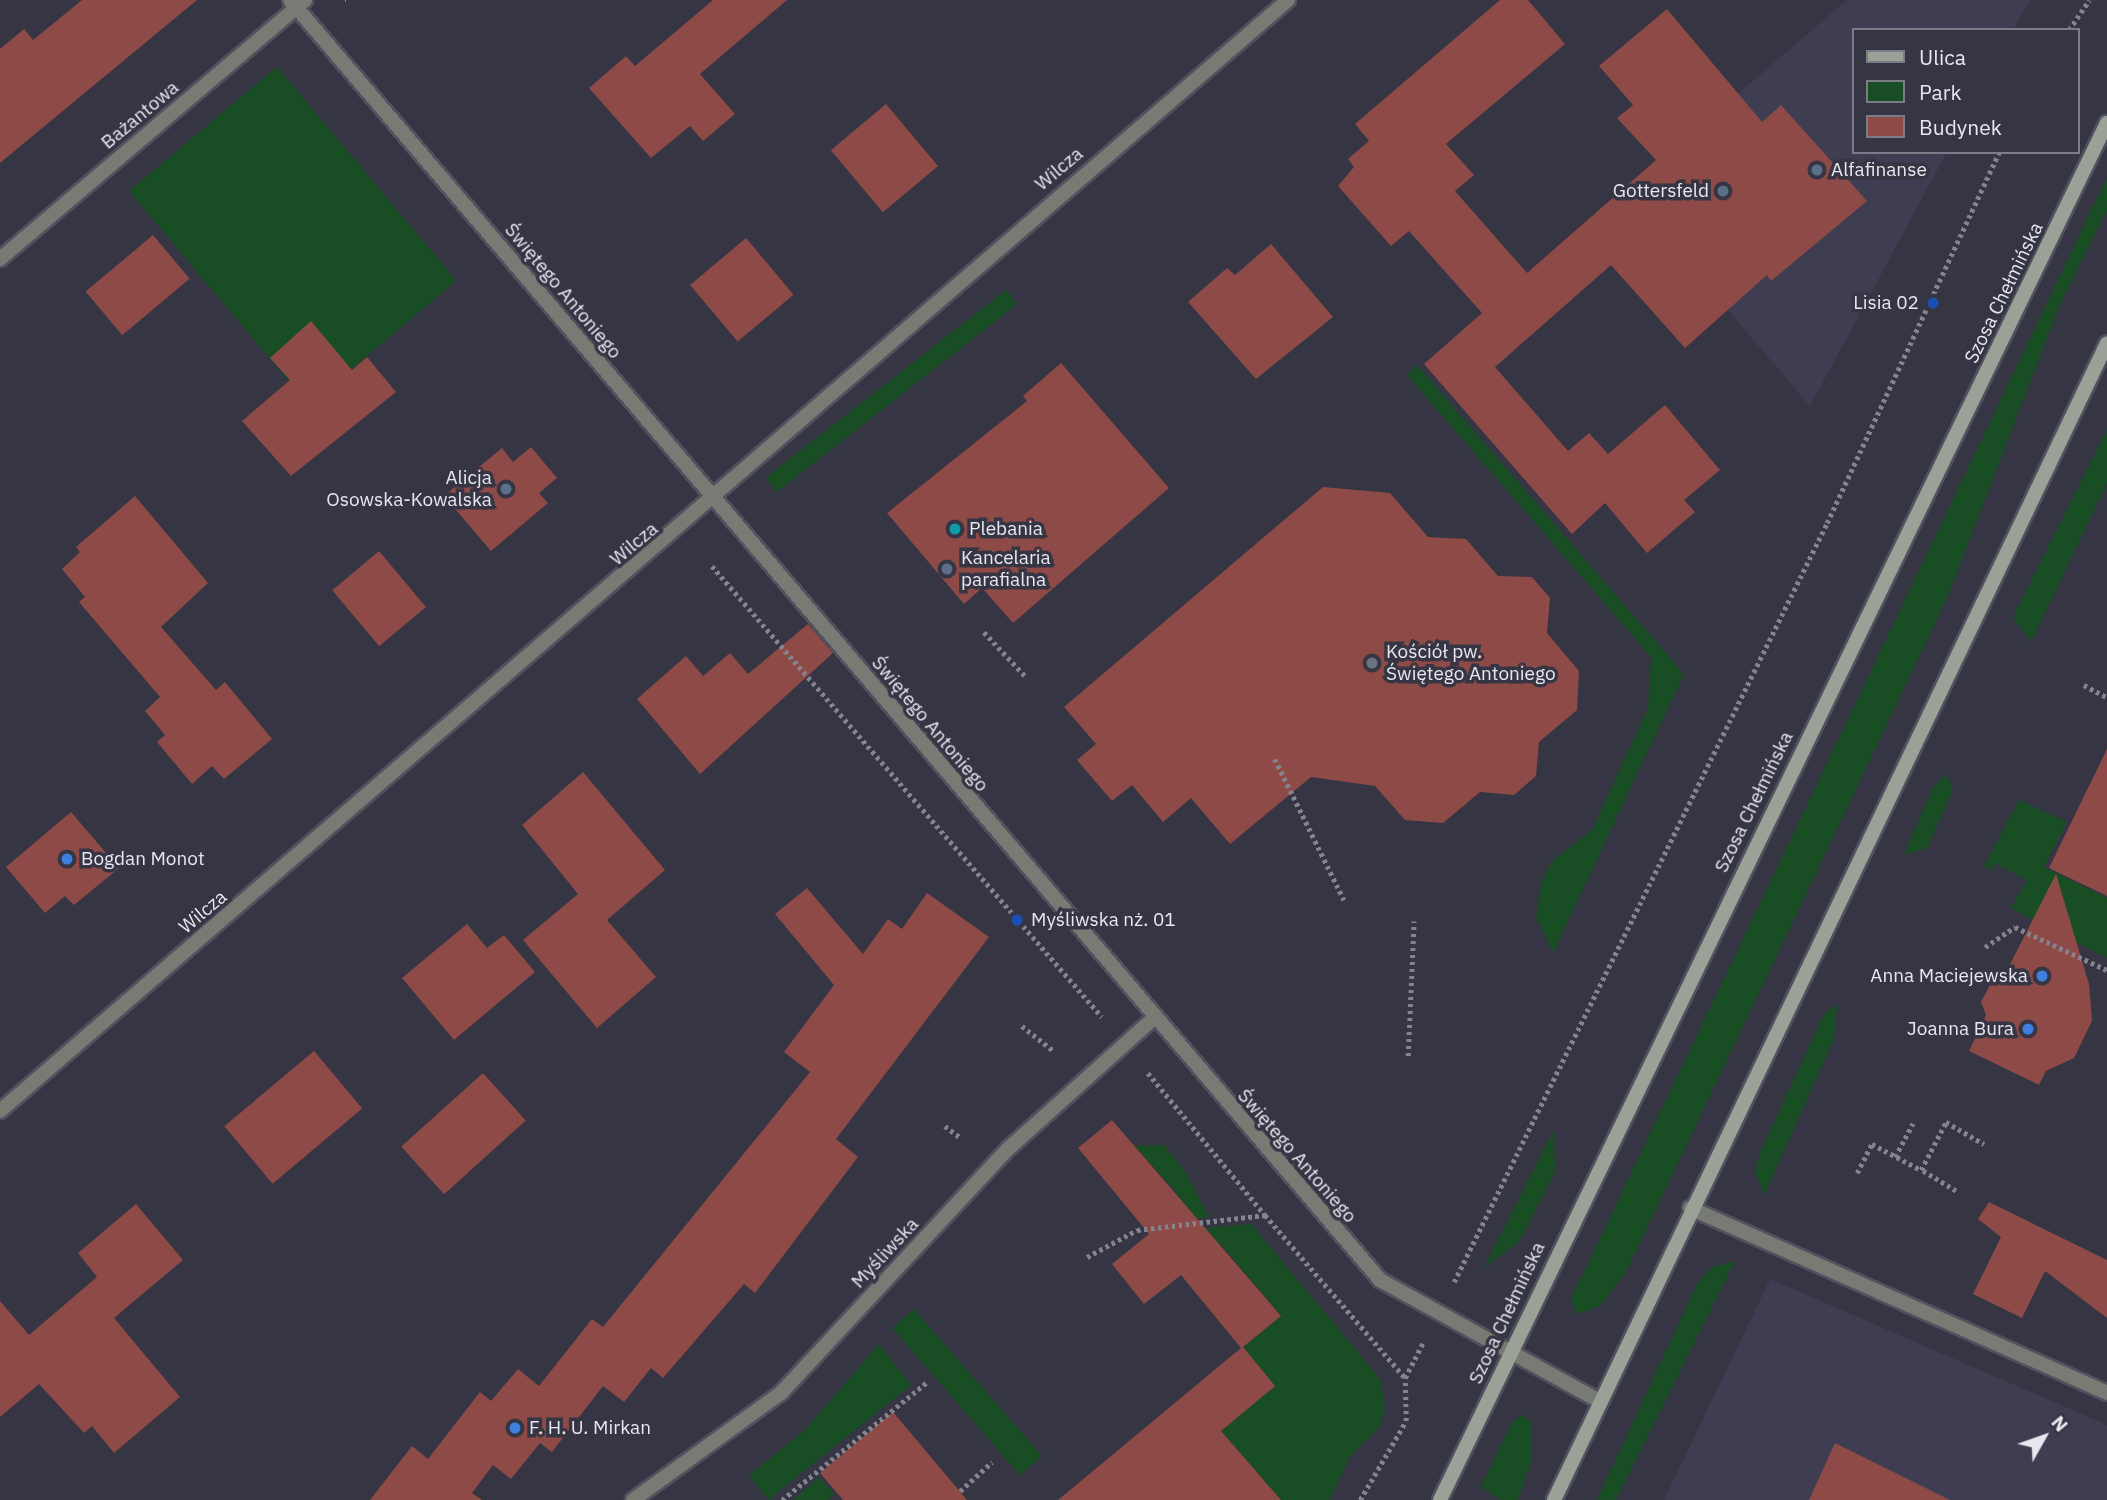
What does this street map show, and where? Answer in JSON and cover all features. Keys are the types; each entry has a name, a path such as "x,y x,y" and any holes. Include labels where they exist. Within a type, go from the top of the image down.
{"main road":[{"name":"Szosa Chełmińska","path":"1440,1500 2107,123"},
{"path":"1553,1500 1690,1208 2107,343"}],"street":[{"name":"Wilcza","path":"0,1111 1288,0"},
{"name":"Świętego Antoniego","path":"297,2 713,498 1380,1280 1436,1316 1599,1401"},
{"name":"Bażantowa","path":"0,259 297,2"},
{"name":"Myśliwska","path":"633,1500 781,1393 1009,1148 1154,1018"},
{"path":"1690,1208 2107,1393"}],"path":[{"path":"2070,28 2090,0"},
{"path":"1360,1500 1406,1421 1405,1378 1821,536 1998,154"},
{"path":"712,566 1124,1043 1265,1215 1405,1378"},
{"path":"984,632 1027,678"},
{"path":"2084,685 2107,697"},
{"path":"1275,759 1344,900"},
{"path":"1408,1056 1414,920"},
{"path":"1985,947 2015,928 2107,970"},
{"path":"1022,1026 1053,1050"},
{"path":"1921,1170 1946,1122 1984,1144"},
{"path":"1895,1157 1913,1123"},
{"path":"945,1126 961,1138"},
{"path":"1857,1173 1871,1144 1956,1191"},
{"path":"1087,1256 1137,1230 1265,1215"},
{"path":"782,1500 926,1384"},
{"path":"960,1491 992,1462"}],"shaded area":[{"path":"1847,0 2030,0 2014,28 1852,28 1852,154 1946,154 1810,406 1656,226 1714,114"},
{"path":"1770,1279 2107,1425 2107,1500 1664,1500"}],"green space":[{"path":"277,67 456,281 308,405 129,191"},
{"path":"2107,177 2107,210 2059,307 1947,598 1627,1270 1600,1306 1577,1314 1571,1299"},
{"path":"1006,290 1017,304 777,492 766,478"},
{"path":"1417,365 1684,674 1553,953 1536,917 1541,884 1551,862 1592,830 1648,708 1651,657 1407,375"},
{"path":"2107,430 2107,483 2031,642 2013,617"},
{"path":"1946,774 1953,790 1927,848 1904,855 1933,787"},
{"path":"2019,800 2067,822 2044,867 2107,898 2107,958 2011,908 2027,880 1994,863 1992,871 1984,866"},
{"path":"1837,1005 1834,1039 1764,1196 1755,1170 1760,1153 1824,1014"},
{"path":"1554,1129 1555,1172 1520,1241 1484,1268"},
{"path":"1164,1145 1187,1174 1209,1217 1141,1224 1177,1193 1134,1146"},
{"path":"1251,1224 1381,1380 1385,1410 1378,1429 1350,1456 1330,1500 1281,1500 1221,1431 1275,1386 1243,1347 1281,1316 1221,1244 1182,1274 1150,1233"},
{"path":"1735,1261 1616,1500 1597,1500 1698,1282 1713,1267"},
{"path":"914,1309 1042,1456 1020,1475 892,1328"},
{"path":"879,1344 911,1385 768,1500 749,1475 803,1432"},
{"path":"1523,1415 1532,1423 1531,1461 1518,1500 1502,1500 1481,1487 1512,1422"},
{"path":"819,1477 834,1494 827,1500 793,1500"}],"building":[{"path":"82,0 197,0 0,163 0,49 24,29 33,40"},
{"path":"713,0 787,0 700,74 735,114 703,141 690,126 651,158 589,88 626,56 635,66"},
{"path":"1500,0 1528,0 1565,44 1446,144 1474,175 1455,191 1527,273 1656,160 1617,118 1633,105 1599,66 1667,9 1762,122 1781,105 1867,201 1771,281 1767,275 1685,348 1611,265 1495,367 1568,451 1589,433 1608,454 1665,405 1720,470 1684,500 1695,512 1647,553 1605,503 1572,534 1424,364 1482,313 1409,231 1391,246 1338,186 1354,167 1348,159 1369,141 1355,124"},
{"path":"886,104 938,166 883,212 831,150"},
{"path":"153,235 190,279 122,335 86,292"},
{"path":"746,238 794,295 738,342 690,285"},
{"path":"1271,244 1333,317 1256,379 1188,302 1227,268 1235,275"},
{"path":"311,321 352,370 367,357 396,392 291,476 242,421 290,380 270,358"},
{"path":"1061,363 1169,488 1013,623 982,588 964,604 887,513 1027,401 1023,396"},
{"path":"531,447 557,478 539,493 548,503 491,551 444,496 502,448 513,462"},
{"name":"Kościół pw. Świętego Antoniego","path":"1323,487 1390,493 1428,537 1466,539 1498,576 1532,577 1550,598 1547,633 1579,671 1577,710 1539,742 1536,776 1514,795 1480,792 1443,823 1405,820 1375,786 1311,777 1230,844 1191,798 1163,822 1132,785 1112,801 1077,760 1096,744 1064,707"},
{"path":"135,496 208,583 161,627 216,690 225,682 272,739 224,779 212,766 192,784 157,742 165,735 145,711 160,697 79,602 85,597 62,569 80,552 76,547"},
{"path":"379,551 426,607 379,646 332,590"},
{"path":"808,624 833,653 700,774 637,699 686,656 703,676 730,653 748,674"},
{"path":"2107,749 2107,896 2049,868"},
{"path":"583,772 665,870 607,920 656,977 597,1028 523,940 578,894 522,825"},
{"path":"71,812 119,868 74,905 65,896 45,913 6,867"},
{"path":"2056,874 2089,984 2092,1021 2074,1058 2046,1071 2039,1085 1969,1051 1986,1015 1981,1002 1992,981 2004,976"},
{"path":"807,888 863,954 888,919 902,929 927,893 989,937 836,1139 858,1157 755,1293 744,1284 663,1378 651,1368 624,1402 603,1386 552,1452 540,1443 511,1479 493,1465 472,1493 482,1500 370,1500 412,1446 428,1459 480,1392 491,1401 518,1369 539,1386 592,1319 603,1327 810,1072 784,1052 834,985 775,914"},
{"path":"467,924 487,948 504,935 535,972 454,1040 402,978"},
{"path":"314,1051 362,1108 273,1184 224,1126"},
{"path":"483,1073 526,1121 444,1194 401,1147"},
{"path":"1112,1120 1281,1316 1243,1347 1275,1386 1221,1431 1281,1500 1058,1500 1241,1348 1181,1275 1144,1304 1112,1264 1149,1234 1078,1148"},
{"path":"1989,1202 2107,1260 2107,1318 2045,1271 2022,1318 1973,1294 2001,1237 1978,1219"},
{"path":"136,1204 183,1260 114,1318 180,1397 114,1453 92,1426 84,1433 39,1384 0,1417 0,1301 29,1335 97,1277 78,1253"},
{"path":"893,1412 967,1500 843,1500 820,1473"},
{"path":"1835,1443 1950,1500 1809,1500"}],"place":[{"name":"Alfafinanse","path":"1817,170"},
{"name":"Gottersfeld","path":"1723,191"},
{"name":"Lisia 02","path":"1933,303"},
{"name":"Alicja Osowska-Kowalska","path":"506,489"},
{"name":"Plebania","path":"955,529"},
{"name":"Kancelaria parafialna","path":"947,569"},
{"name":"Kościół pw. Świętego Antoniego","path":"1372,663"},
{"name":"Bogdan Monot","path":"67,859"},
{"name":"Myśliwska nż. 01","path":"1017,920"},
{"name":"Anna Maciejewska","path":"2042,976"},
{"name":"Joanna Bura","path":"2028,1029"},
{"name":"F. H. U. Mirkan","path":"515,1428"}]}
